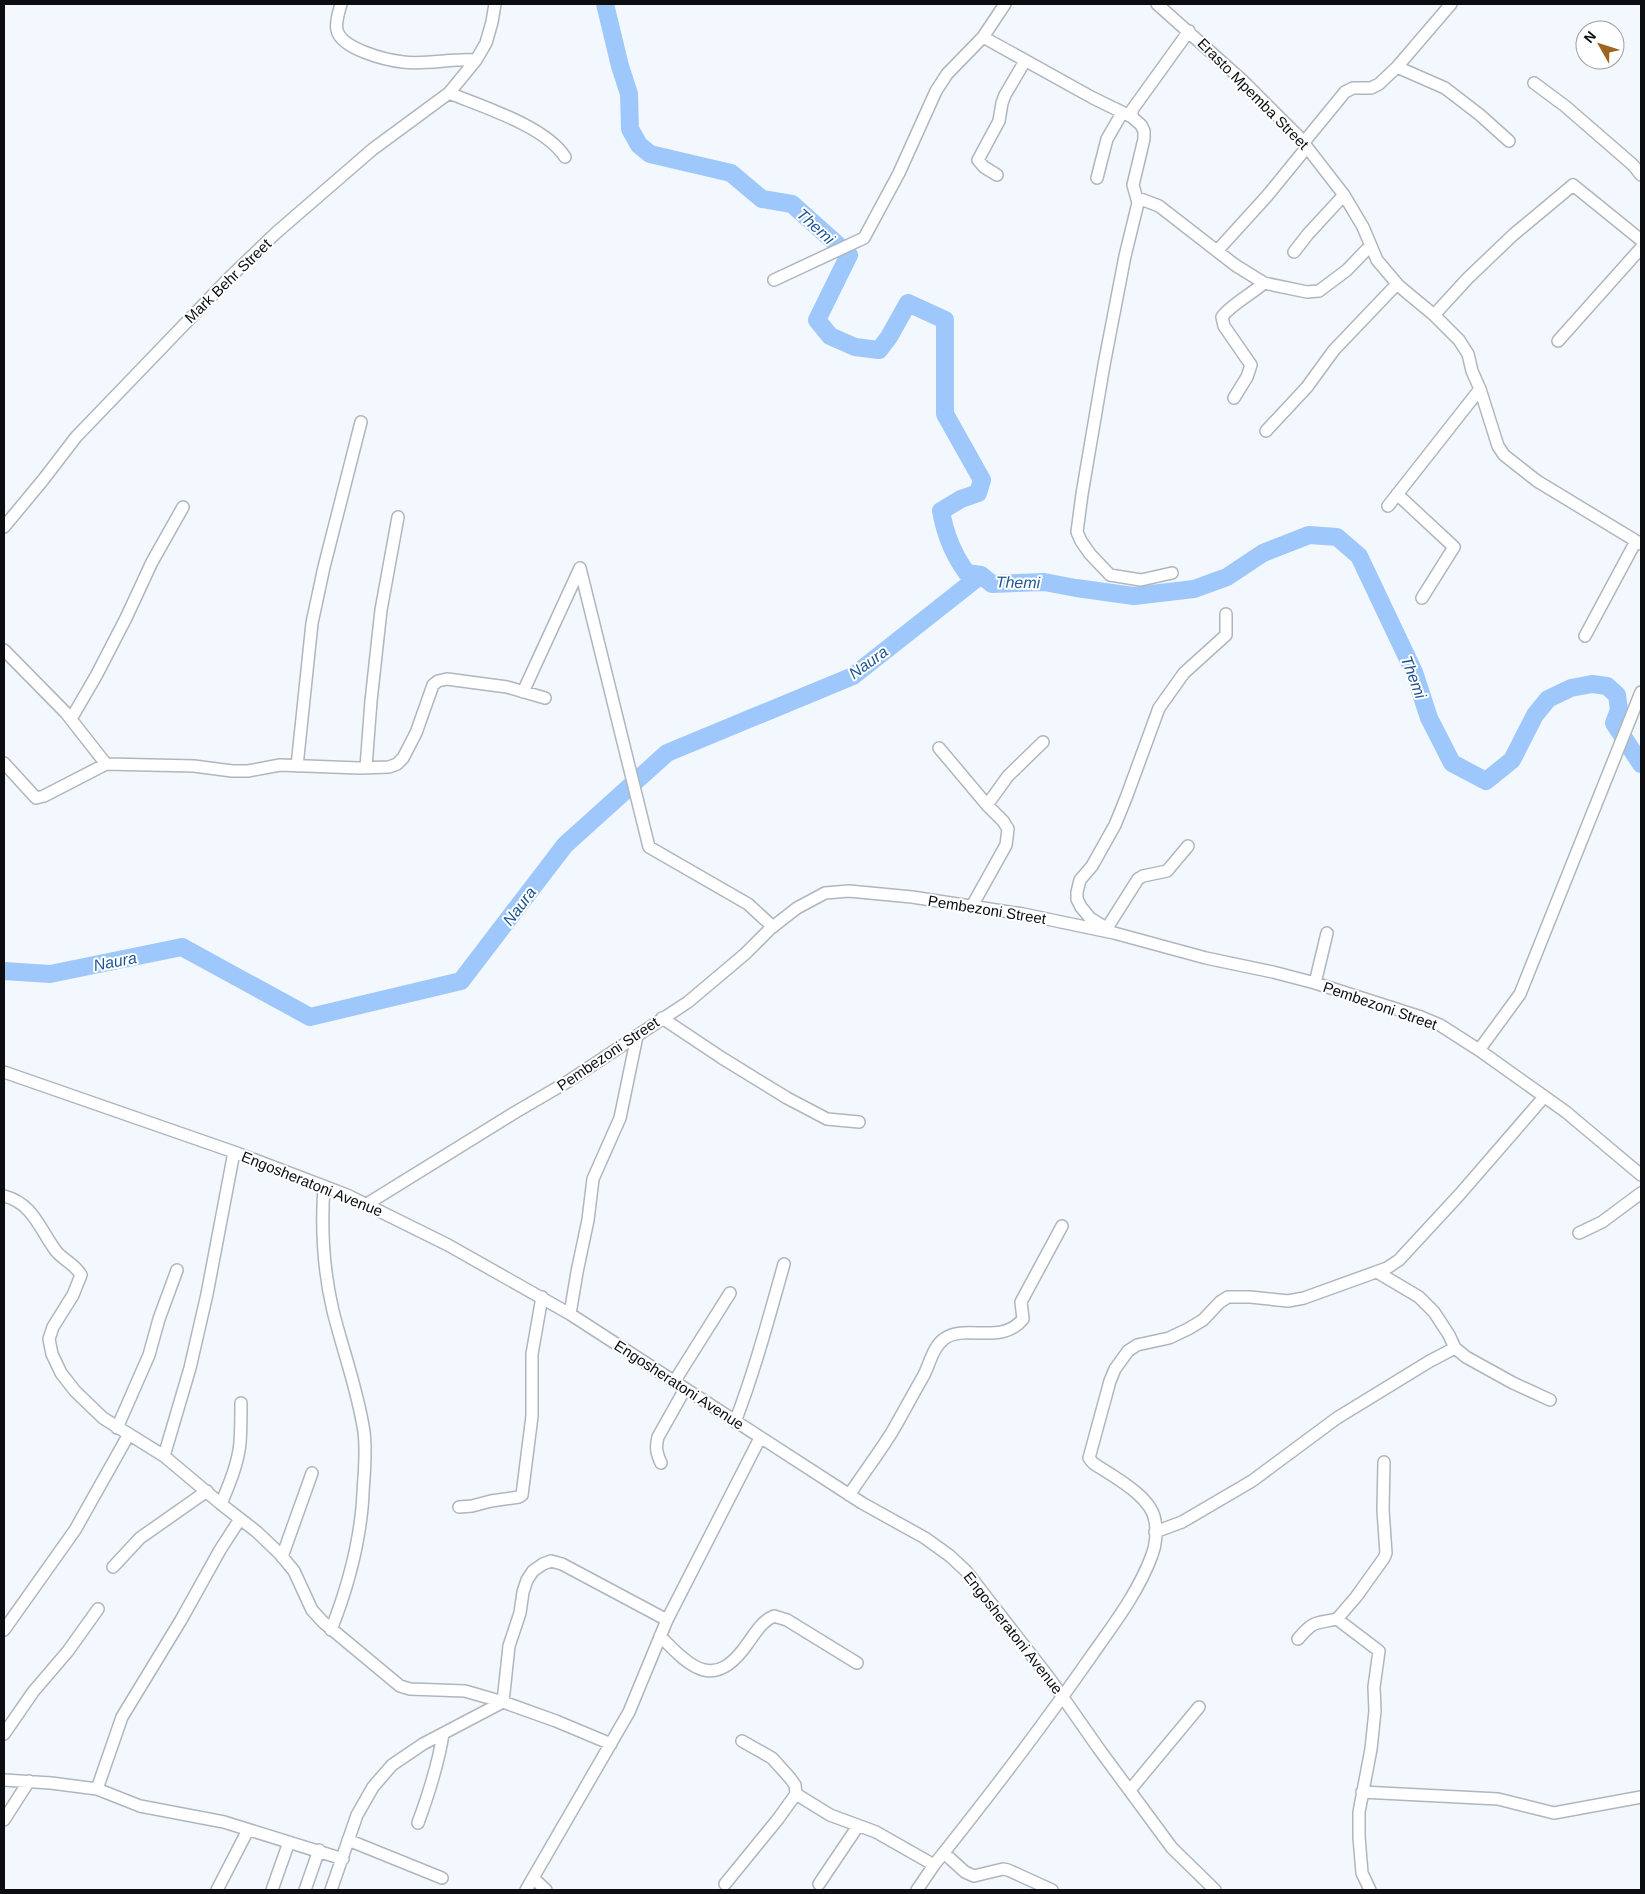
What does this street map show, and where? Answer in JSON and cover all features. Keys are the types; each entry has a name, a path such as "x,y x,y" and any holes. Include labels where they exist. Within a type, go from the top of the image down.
{"street":[{"path":"341,4 336,25 337,32 341,39 356,49 403,62 476,60"},
{"name":"Mark Behr Street","path":"4,527 76,437 229,278 284,226 366,155 449,93 476,60 486,43 495,4"},
{"path":"774,280 864,238 899,173 936,91 947,74 982,37 1005,4"},
{"name":"Erasto Mpemba Street","path":"1157,4 1242,80 1306,144 1344,195 1363,227 1377,260 1397,284 1434,315 1459,340 1468,354 1498,446 1504,456 1537,481 1639,543"},
{"path":"1216,251 1267,196 1345,92 1353,88 1371,88 1379,84 1397,67 1452,4"},
{"path":"1098,178 1104,147 1189,31"},
{"path":"982,37 1127,115 1141,125 1144,131 1144,139 1133,185 1138,198 1124,256 1104,364 1082,494 1078,532 1081,542 1110,575 1141,580 1172,573"},
{"path":"997,175 984,167 978,160 999,121 1005,95 1025,60"},
{"path":"1397,67 1445,88 1480,114 1509,141"},
{"path":"1534,83 1577,116 1633,165 1641,175"},
{"path":"449,93 532,129 560,149 565,156"},
{"path":"1434,315 1468,278 1513,235 1573,185 1641,240"},
{"path":"1294,252 1344,195"},
{"path":"1138,198 1159,206 1235,265 1264,283 1307,292 1319,292 1347,270 1370,246"},
{"path":"1558,341 1641,248"},
{"path":"1234,398 1247,377 1251,366 1224,326 1222,317 1264,283"},
{"path":"1266,431 1307,387 1334,350 1397,284"},
{"path":"1388,506 1480,389"},
{"path":"297,766 312,623 361,422"},
{"path":"1397,494 1454,547 1422,598"},
{"path":"71,719 126,618 152,562 183,507"},
{"path":"366,767 371,701 382,610 398,517"},
{"path":"1584,636 1639,543"},
{"path":"522,692 580,568 649,847 748,904 773,927"},
{"path":"1188,846 1167,871 1142,876 1138,879 1111,931 1090,918 1081,907 1077,899 1080,880 1092,866 1114,825 1126,798 1158,708 1184,673 1226,634 1226,614"},
{"path":"4,650 71,719 106,764"},
{"path":"4,763 36,798 44,796 106,764 194,766 232,771 280,764 297,766 389,767 398,764 403,758 416,733 433,685 438,681 447,679 507,687 545,698"},
{"path":"1479,1050 1520,994 1641,692"},
{"path":"987,805 1008,776 1044,742"},
{"path":"939,748 1008,829 1008,836 996,864 972,906"},
{"name":"Pembezoni Street","path":"367,1204 567,1082 688,1002 797,908 824,893 849,891 912,897 972,906 1111,931 1206,958 1315,983 1421,1017 1440,1025 1479,1050 1566,1112 1641,1175"},
{"path":"1315,983 1327,933"},
{"path":"662,1018 787,1098 827,1119 859,1122"},
{"path":"570,1314 588,1220 593,1179 620,1118 637,1036"},
{"name":"Engosheratoni Avenue","path":"4,1072 234,1152 367,1204 448,1245 542,1297 849,1495 925,1538 950,1556 966,1571 1012,1628 1172,1848 1214,1890"},
{"path":"917,1890 934,1865 1063,1697 1136,1590 1153,1554 1156,1520 1144,1500 1131,1488 1093,1463 1089,1458 1110,1381 1115,1369 1128,1351 1137,1345 1170,1338 1188,1329 1202,1320 1220,1302 1228,1297 1288,1301 1312,1296 1387,1268 1399,1260 1460,1194 1544,1097"},
{"path":"164,1456 190,1368 207,1294 234,1152"},
{"path":"324,1186 322,1221 323,1261 326,1282 357,1401 364,1432 366,1455 358,1536 340,1608 331,1630"},
{"path":"1579,1233 1602,1222 1641,1193"},
{"path":"4,1196 21,1203 29,1210 56,1252 73,1265 81,1275 73,1295 53,1327 49,1339 52,1354 61,1373 75,1391 103,1418 164,1456 257,1532 294,1572 312,1610 331,1630 400,1686 410,1689 465,1692 502,1702 556,1721 611,1744"},
{"path":"849,1495 892,1432 924,1375 936,1348 944,1339 962,1334 1007,1331 1018,1325 1023,1319 1021,1302 1062,1226"},
{"path":"735,1422 758,1357 784,1264"},
{"path":"117,1428 149,1355 159,1319 178,1270"},
{"path":"1377,1272 1419,1297 1434,1312 1455,1348 1466,1358 1550,1400"},
{"path":"674,1382 730,1293"},
{"path":"459,1507 478,1505 522,1495 532,1416 532,1354 542,1297"},
{"path":"1155,1532 1182,1522 1252,1481 1336,1418 1455,1348"},
{"path":"661,1463 656,1445 658,1437 685,1389"},
{"path":"221,1504 237,1459 240,1443 241,1403"},
{"path":"4,1630 75,1530 129,1434"},
{"path":"526,1890 629,1712 667,1620 760,1438"},
{"path":"1298,1639 1316,1622 1337,1619 1356,1597 1386,1553 1383,1510 1384,1462"},
{"path":"282,1557 312,1473"},
{"path":"113,1567 140,1538 207,1491"},
{"path":"98,1789 122,1717 240,1519"},
{"path":"502,1702 509,1646 520,1613 523,1592 533,1571 543,1564 551,1562 562,1564 667,1620"},
{"path":"4,1734 98,1609"},
{"path":"660,1636 680,1657 697,1669 713,1672 727,1667 743,1650 766,1619 774,1616 796,1625 857,1663"},
{"path":"1337,1619 1379,1651 1374,1687 1375,1711 1371,1749 1362,1792 1359,1836 1362,1873 1370,1890"},
{"path":"331,1890 357,1815 372,1787 392,1764 423,1744 502,1702"},
{"path":"1130,1790 1199,1707"},
{"path":"418,1823 435,1774 443,1734"},
{"path":"725,1884 773,1826 796,1794 795,1785 772,1758 742,1741"},
{"path":"4,1780 98,1789 140,1806 224,1822 343,1859"},
{"path":"4,1820 29,1781"},
{"path":"1362,1792 1498,1799 1554,1813 1565,1813 1641,1797"},
{"path":"796,1794 830,1814 876,1832 934,1865"},
{"path":"819,1884 858,1826"},
{"path":"217,1890 248,1830"},
{"path":"348,1840 442,1878"},
{"path":"272,1890 289,1842"},
{"path":"305,1890 319,1850"},
{"path":"944,1853 965,1872 974,1876 1003,1869 1052,1890"},
{"path":"533,1878 546,1890"}],"waterway":[{"name":"Themi","path":"605,4 629,94 630,129 639,145 650,154 731,173 762,199 792,204 849,255 817,320 830,336 855,347 879,350 889,337 908,303 945,320 945,414 982,480 978,493 961,499 941,511 951,544 967,573 981,575 992,584 1044,582 1134,596 1194,589 1227,577 1263,553 1309,535 1337,537 1359,556 1414,672 1429,718 1452,763 1486,781 1512,760 1535,715 1548,699 1571,688 1592,684 1607,686 1617,695 1619,710 1614,723 1641,764"},
{"name":"Naura","path":"4,971 50,974 182,947 310,1017 461,981 565,845 667,753 853,676 981,575"}]}
